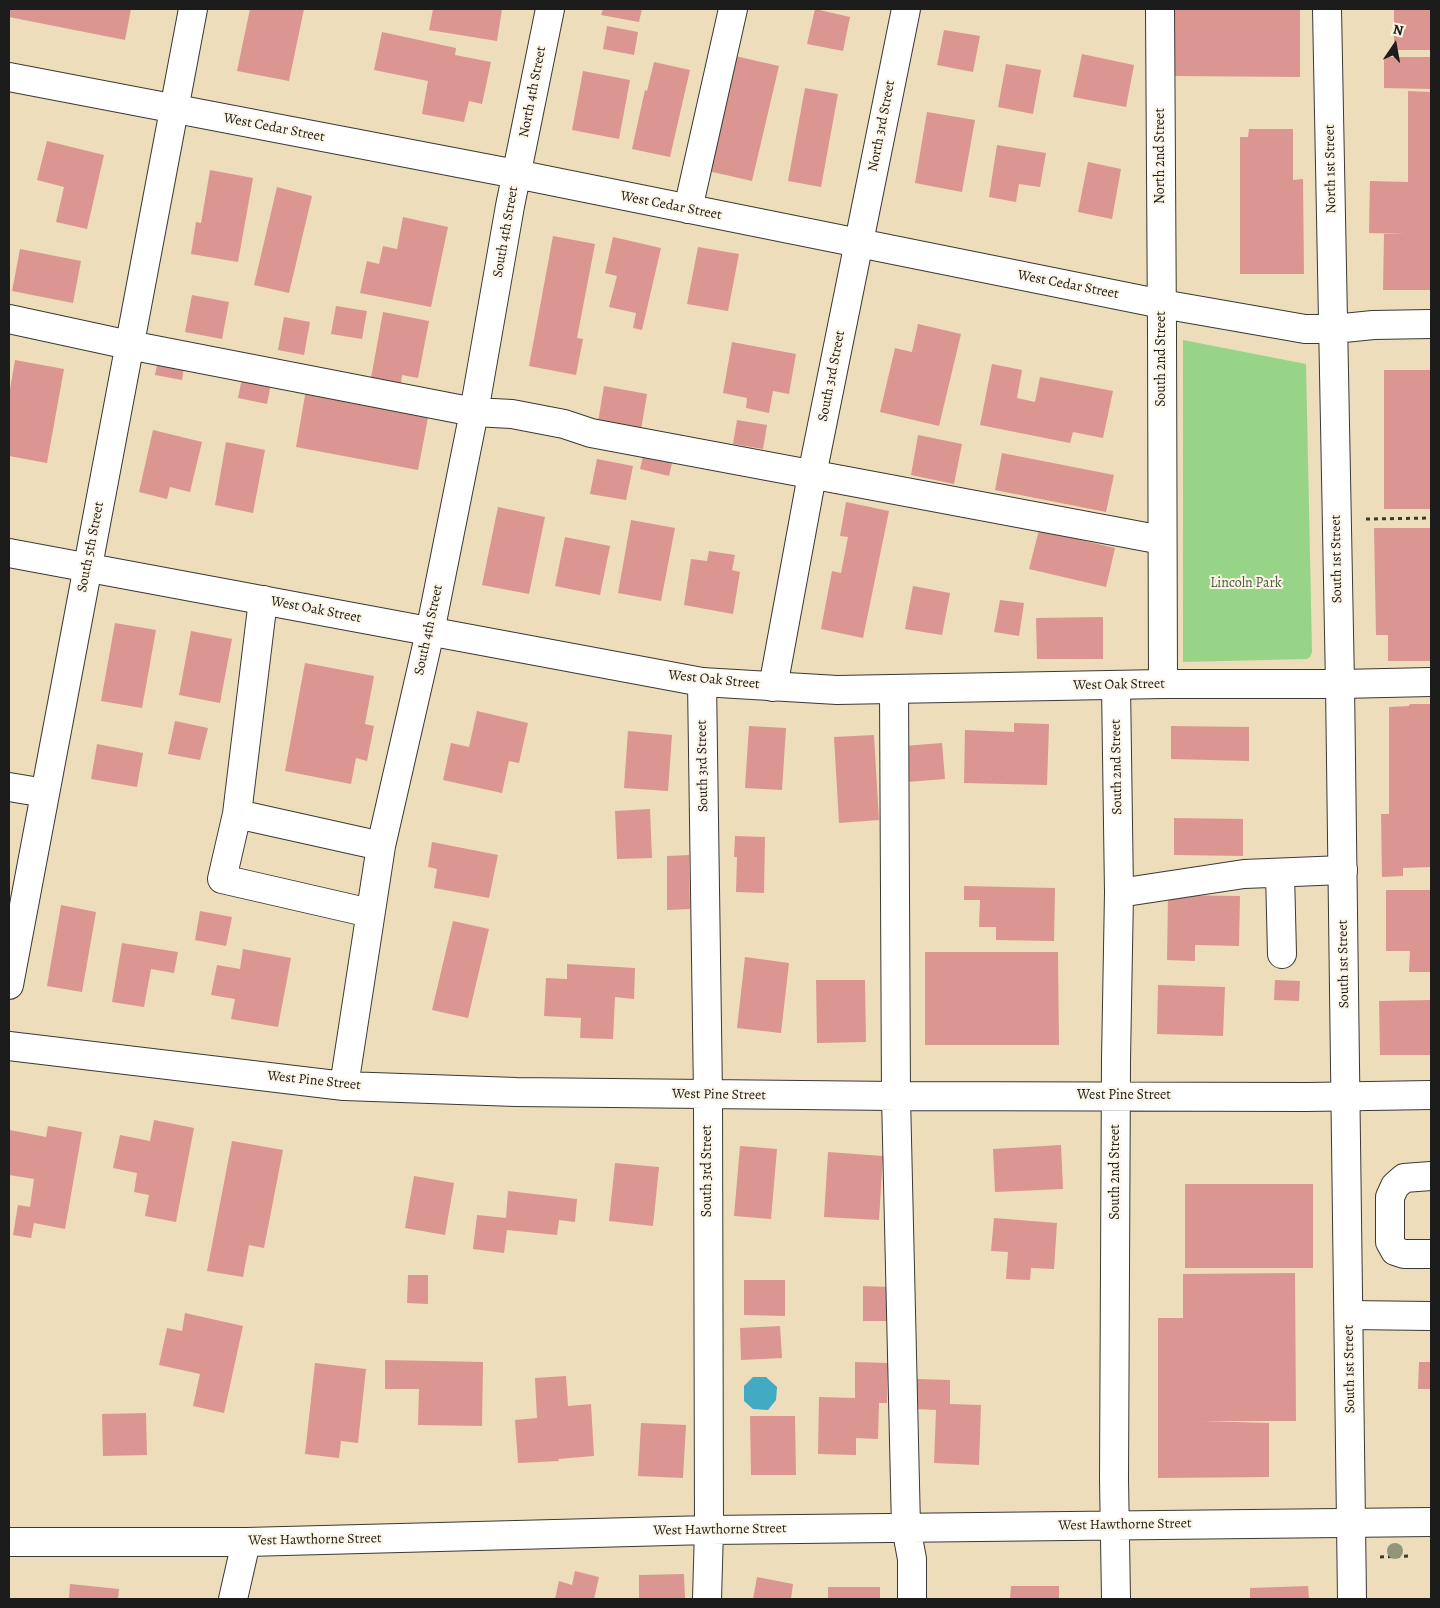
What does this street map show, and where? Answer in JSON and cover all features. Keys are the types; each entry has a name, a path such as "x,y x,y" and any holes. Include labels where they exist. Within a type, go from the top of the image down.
{"street":[{"name":"South 5th Street","path":"9,986 193,9"},
{"name":"North 4th Street","path":"516,174 550,9"},
{"path":"688,209 733,9"},
{"name":"North 3rd Street","path":"859,243 906,9"},
{"name":"North 2nd Street","path":"1160,9 1162,304"},
{"name":"North 1st Street","path":"1327,9 1334,329"},
{"name":"West Cedar Street","path":"9,77 516,174 1162,304 1305,329 1431,324"},
{"name":"South 4th Street","path":"344,1086 381,846 430,632 474,412 516,174"},
{"name":"South 3rd Street","path":"773,686 812,476 859,243"},
{"name":"South 2nd Street","path":"1162,304 1163,684"},
{"path":"9,319 130,345 474,412 512,414 564,424 591,433 812,476 1162,540"},
{"name":"South 1st Street","path":"1334,329 1352,1599"},
{"name":"West Oak Street","path":"9,553 702,682 837,690 1163,684 1431,682"},
{"path":"263,600 237,814 222,879 370,913"},
{"name":"South 3rd Street","path":"702,682 708,1095 709,1530 707,1599"},
{"name":"South 2nd Street","path":"1116,685 1119,893 1114,1525 1116,1599"},
{"path":"894,689 896,1096 906,1527 912,1559 912,1599"},
{"path":"9,787 45,793"},
{"path":"237,814 381,846"},
{"path":"1119,893 1244,874 1343,870"},
{"path":"1280,873 1282,954"},
{"name":"West Pine Street","path":"9,1046 344,1086 516,1092 896,1096 1346,1097 1431,1095"},
{"path":"1431,1176 1404,1178 1395,1186 1390,1197 1390,1242 1395,1251 1404,1254 1431,1254"},
{"path":"1349,1315 1431,1316"},
{"name":"West Hawthorne Street","path":"9,1542 246,1542 709,1530 1431,1522"},
{"path":"234,1599 246,1542"}],"path":[{"path":"1366,519 1431,518"},
{"path":"1377,1557 1411,1556"}],"green space":[{"name":"Lincoln Park","path":"1183,340 1306,364 1312,652 1307,659 1183,662"}],"water":[{"path":"753,1377 766,1377 777,1387 776,1400 768,1410 753,1409 744,1401 744,1386"}],"building":[{"path":"9,9 131,9 125,40 9,17"},
{"path":"250,9 304,9 289,81 237,71"},
{"path":"433,9 502,9 497,41 429,30"},
{"path":"603,9 642,9 639,22 601,15"},
{"path":"815,9 850,17 843,51 807,44"},
{"path":"1175,9 1300,9 1300,77 1175,76"},
{"path":"1394,9 1431,9 1431,50 1394,50"},
{"path":"607,26 638,32 634,55 603,49"},
{"path":"944,30 980,36 973,72 937,65"},
{"path":"382,32 456,48 455,55 491,62 482,104 469,101 464,122 422,114 428,81 374,70"},
{"path":"1082,54 1134,65 1126,107 1073,97"},
{"path":"735,56 779,66 752,181 708,171"},
{"path":"1384,57 1431,57 1431,89 1384,88"},
{"path":"654,62 690,70 670,157 632,149 645,90 647,91"},
{"path":"1006,64 1041,70 1033,114 998,107"},
{"path":"583,71 630,80 619,139 572,130"},
{"path":"805,88 838,94 821,187 788,181"},
{"path":"1408,91 1431,92 1431,290 1383,290 1384,234 1406,234 1369,233 1370,181 1408,182"},
{"path":"927,112 975,120 962,192 915,183"},
{"path":"1249,129 1293,129 1293,180 1303,179 1304,274 1240,274 1240,137 1248,137"},
{"path":"47,141 104,155 87,229 56,222 64,187 37,180"},
{"path":"997,145 1046,153 1040,187 1019,184 1016,202 989,197"},
{"path":"1088,162 1121,169 1112,219 1078,212"},
{"path":"210,170 253,178 238,262 191,254 196,222 201,223"},
{"path":"277,187 312,196 289,293 254,285"},
{"path":"403,217 448,227 431,307 360,293 367,261 379,264 383,246 397,249"},
{"path":"553,236 595,244 577,338 583,339 576,375 529,366"},
{"path":"613,237 661,248 642,330 633,328 636,313 609,307 617,276 605,273"},
{"path":"698,247 739,254 728,311 687,304"},
{"path":"20,249 81,261 73,303 12,291"},
{"path":"192,295 229,302 222,339 185,332"},
{"path":"336,306 367,311 362,339 331,334"},
{"path":"383,312 429,321 418,378 402,375 401,383 371,378"},
{"path":"284,317 310,322 304,355 278,350"},
{"path":"918,324 961,334 939,426 880,412 895,348 912,352"},
{"path":"732,342 796,354 789,394 773,391 769,413 746,408 747,398 723,393"},
{"path":"159,355 185,360 182,380 155,375"},
{"path":"15,360 64,369 47,463 9,456 9,395"},
{"path":"992,364 1022,370 1017,398 1035,402 1040,377 1113,391 1103,438 1073,432 1070,443 980,425"},
{"path":"1384,370 1431,370 1431,509 1384,509"},
{"path":"243,373 272,379 267,404 238,398"},
{"path":"307,384 430,407 418,470 296,447"},
{"path":"604,386 647,394 641,430 598,422"},
{"path":"737,420 767,425 763,449 733,444"},
{"path":"153,430 202,442 190,492 170,487 167,499 139,492"},
{"path":"918,435 962,444 954,484 911,475"},
{"path":"226,442 265,450 253,513 215,505"},
{"path":"644,452 673,459 669,476 640,469"},
{"path":"1002,453 1114,475 1106,512 995,490"},
{"path":"597,459 633,466 626,500 590,494"},
{"path":"846,502 889,511 863,638 821,629 832,571 841,573 848,537 840,536"},
{"path":"498,507 545,517 529,594 482,585"},
{"path":"631,520 675,528 661,601 618,593"},
{"path":"1374,528 1431,528 1431,661 1388,661 1388,635 1376,635"},
{"path":"1039,530 1115,548 1106,587 1029,569"},
{"path":"565,537 610,546 600,595 555,586"},
{"path":"709,551 735,555 732,570 740,572 733,614 684,605 691,559 707,561"},
{"path":"913,586 950,593 942,635 905,629"},
{"path":"1000,600 1024,603 1019,636 994,632"},
{"path":"1103,617 1103,659 1037,659 1036,618"},
{"path":"115,623 156,630 142,708 101,701"},
{"path":"191,631 232,639 220,703 179,695"},
{"path":"305,663 374,676 365,724 374,726 367,761 356,758 351,784 285,771"},
{"path":"1410,704 1431,704 1431,867 1403,868 1403,876 1382,877 1381,814 1389,814 1389,707 1409,706"},
{"path":"477,711 528,723 519,763 509,761 502,793 443,780 451,743 469,747"},
{"path":"175,721 208,728 200,760 168,754"},
{"path":"1014,723 1049,724 1047,785 964,783 965,730 1014,732"},
{"path":"749,726 786,728 782,790 745,788"},
{"path":"1171,726 1249,727 1249,761 1171,759"},
{"path":"628,731 672,735 668,791 624,788"},
{"path":"874,735 879,820 839,823 834,737"},
{"path":"942,743 945,779 907,782 904,746"},
{"path":"97,744 143,753 137,787 91,779"},
{"path":"650,809 652,858 617,859 615,811"},
{"path":"1174,818 1243,819 1243,856 1174,855"},
{"path":"735,836 765,837 764,893 736,892 737,857 734,857"},
{"path":"432,842 498,855 489,898 434,888 437,869 428,867"},
{"path":"689,855 690,909 667,910 667,856"},
{"path":"964,886 1055,888 1054,941 996,940 996,927 979,927 980,900 964,900"},
{"path":"1386,890 1431,890 1431,972 1409,972 1410,951 1386,951"},
{"path":"1168,895 1240,896 1239,946 1195,945 1195,961 1167,960"},
{"path":"61,905 96,912 82,992 47,986"},
{"path":"200,911 232,917 226,946 195,940"},
{"path":"453,921 489,929 468,1018 432,1010"},
{"path":"122,943 178,952 174,973 151,969 144,1007 112,1002"},
{"path":"243,949 291,958 278,1027 231,1019 235,999 211,995 217,965 240,969"},
{"path":"925,952 1058,952 1059,1045 925,1045"},
{"path":"745,957 789,963 781,1033 737,1028"},
{"path":"567,964 635,968 634,999 615,997 613,1039 580,1038 581,1018 544,1016 546,978 567,979"},
{"path":"816,980 865,980 866,1042 817,1043"},
{"path":"1275,980 1300,981 1299,1001 1274,1000"},
{"path":"1158,985 1225,987 1223,1036 1157,1034"},
{"path":"1431,1000 1431,1055 1380,1055 1379,1001"},
{"path":"154,1120 194,1128 176,1222 145,1216 149,1195 134,1192 137,1173 113,1168 120,1135 150,1141"},
{"path":"48,1126 82,1132 65,1229 34,1223 31,1238 13,1235 18,1205 30,1207 34,1179 9,1175 10,1130 46,1137"},
{"path":"232,1141 283,1150 264,1248 249,1245 243,1277 207,1271"},
{"path":"1061,1145 1063,1189 995,1192 993,1149"},
{"path":"740,1146 777,1149 771,1219 734,1216"},
{"path":"828,1152 883,1156 879,1220 824,1217"},
{"path":"615,1163 659,1167 653,1226 609,1221"},
{"path":"414,1176 454,1183 445,1235 405,1228"},
{"path":"1185,1184 1313,1184 1313,1268 1185,1268"},
{"path":"508,1191 577,1199 575,1222 559,1220 557,1235 507,1230 504,1253 473,1249 477,1215 506,1218"},
{"path":"994,1218 1057,1223 1054,1269 1031,1268 1030,1280 1006,1279 1008,1252 991,1251"},
{"path":"1295,1273 1296,1421 1203,1421 1269,1423 1269,1477 1158,1478 1158,1318 1183,1318 1183,1274"},
{"path":"408,1275 428,1275 428,1304 407,1303"},
{"path":"744,1280 785,1280 785,1316 744,1315"},
{"path":"863,1286 890,1287 890,1321 863,1321"},
{"path":"185,1313 243,1326 224,1413 193,1406 200,1374 159,1365 167,1328 182,1331"},
{"path":"780,1326 782,1358 741,1360 740,1328"},
{"path":"385,1360 483,1362 482,1426 418,1425 419,1389 385,1389"},
{"path":"855,1362 888,1363 887,1403 879,1403 878,1439 856,1438 856,1455 818,1454 819,1397 855,1398"},
{"path":"1419,1362 1431,1362 1431,1389 1418,1389"},
{"path":"315,1363 366,1369 358,1443 341,1441 339,1458 305,1454"},
{"path":"566,1376 568,1406 591,1404 594,1456 558,1459 559,1461 518,1463 515,1420 537,1418 535,1378"},
{"path":"917,1379 950,1380 950,1404 981,1405 979,1465 934,1463 936,1410 915,1409"},
{"path":"146,1413 147,1455 103,1456 102,1414"},
{"path":"750,1416 795,1416 796,1475 751,1475"},
{"path":"641,1423 686,1425 683,1478 638,1476"},
{"path":"575,1571 599,1577 594,1599 555,1599 559,1581 572,1585"},
{"path":"684,1574 685,1599 639,1599 639,1575"},
{"path":"757,1577 793,1584 791,1599 753,1599"},
{"path":"70,1584 119,1589 118,1599 69,1599"},
{"path":"1011,1586 1059,1586 1059,1599 1010,1599"},
{"path":"1308,1586 1309,1599 1250,1599 1250,1588"},
{"path":"828,1587 880,1587 880,1599 828,1599"}]}
